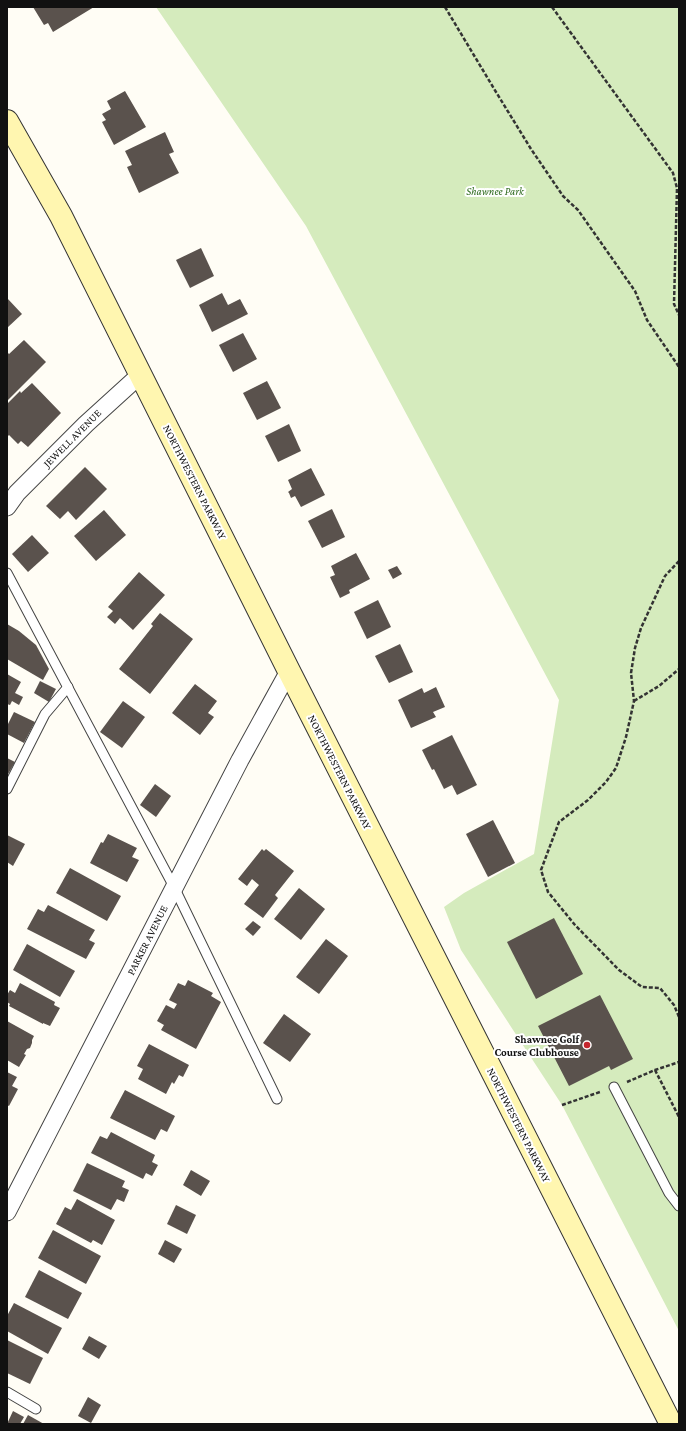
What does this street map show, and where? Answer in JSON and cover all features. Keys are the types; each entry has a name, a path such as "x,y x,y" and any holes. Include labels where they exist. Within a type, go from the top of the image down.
{"street":[{"name":"NORTHWESTERN PARKWAY","path":"7,121 61,216 289,671 671,1424"},
{"name":"JEWELL AVENUE","path":"7,507 17,493 86,424 141,374"},
{"name":"PARKER AVENUE","path":"7,1212 240,760 289,671"}],"lane":[{"path":"7,573 174,887 277,1099"},
{"path":"7,789 45,714 68,687"},
{"path":"614,1087 669,1192 679,1206"},
{"path":"7,1392 36,1409"}],"path":[{"path":"445,7 531,149 563,196 578,210 635,291 647,320 679,367"},
{"path":"552,7 673,173 677,188 674,304 679,316"},
{"path":"677,188 679,182"},
{"path":"679,561 665,576 641,628 635,648 631,673 634,701 626,737 616,768 606,782 588,800 559,822 541,870 548,892 575,925 625,974 642,987 660,988 674,1006 679,1017"},
{"path":"634,701 659,686 679,669"},
{"path":"562,1105 679,1062"},
{"path":"655,1070 679,1117"}],"green space":[{"name":"Shawnee Park","path":"156,7 679,7 679,1331 562,1105 461,950 444,907 464,893 534,854 559,700 306,226"}],"building":[{"path":"33,7 94,7 53,32 48,23 44,25"},
{"path":"125,91 146,127 114,145 102,122 106,120 102,114 111,109 107,101"},
{"path":"165,132 174,152 169,154 179,173 139,193 127,167 132,165 125,151"},
{"path":"201,248 214,276 190,288 176,260"},
{"path":"222,293 228,305 240,299 248,314 212,332 199,305"},
{"path":"7,298 22,314 7,328"},
{"path":"243,333 257,359 233,372 219,345"},
{"path":"24,340 46,362 7,401 7,352 9,354"},
{"path":"267,381 281,408 257,420 243,393"},
{"path":"32,383 61,413 28,447 21,441 18,444 9,435 7,437 7,404 20,391 21,393"},
{"path":"289,424 301,451 278,462 265,436"},
{"path":"85,467 107,489 76,520 68,511 60,519 46,506"},
{"path":"311,468 325,495 301,507 295,496 291,498 288,492 292,489 288,480"},
{"path":"332,509 345,537 322,548 308,521"},
{"path":"104,510 126,535 96,561 74,536"},
{"path":"32,535 49,553 28,572 12,554"},
{"path":"356,553 370,579 349,590 350,593 340,598 330,577 335,575 331,566"},
{"path":"397,566 402,574 393,579 388,570"},
{"path":"139,572 165,595 133,630 120,618 115,624 107,617 113,611 108,607"},
{"path":"378,600 391,627 367,639 354,612"},
{"path":"160,613 193,639 150,694 119,669 153,626 151,624"},
{"path":"7,624 19,631 36,645 49,669 43,680 7,659"},
{"path":"400,644 413,672 389,683 375,656"},
{"path":"7,674 21,682 15,693 23,697 19,705 12,701 10,705 7,704"},
{"path":"40,681 56,689 49,702 34,693"},
{"path":"195,684 217,701 208,713 214,717 200,735 172,713"},
{"path":"436,687 445,707 433,712 436,717 411,728 398,700 422,688 424,693"},
{"path":"123,701 145,717 122,748 100,732"},
{"path":"14,712 35,722 24,743 7,734 7,726"},
{"path":"452,735 477,785 457,795 452,785 444,789 422,750"},
{"path":"7,758 15,762 7,776"},
{"path":"155,784 171,796 156,817 140,805"},
{"path":"493,820 515,863 488,877 466,834"},
{"path":"108,834 137,848 132,857 139,860 127,882 90,863 101,842 103,843"},
{"path":"7,835 25,844 13,866 7,862"},
{"path":"262,849 264,851 266,849 294,871 275,895 278,898 263,918 244,904 259,885 252,879 247,886 238,879"},
{"path":"70,868 121,896 107,921 56,893"},
{"path":"299,888 325,909 301,940 274,919"},
{"path":"48,905 95,930 89,940 95,943 86,959 27,929 38,909 44,912"},
{"path":"554,918 583,974 536,999 507,942"},
{"path":"253,921 261,927 253,936 245,929"},
{"path":"326,939 348,956 319,994 296,977"},
{"path":"27,944 75,971 60,997 13,970"},
{"path":"188,980 213,993 211,996 221,1002 196,1049 161,1030 164,1025 157,1021 166,1005 174,1009 177,1004 169,1000 178,983 185,986"},
{"path":"20,983 55,1002 54,1005 60,1008 50,1026 43,1024 9,1006 10,1004 7,1002 7,995 10,990 15,993"},
{"name":"Shawnee Golf Course Clubhouse","path":"600,995 633,1059 611,1070 609,1066 569,1086 538,1026"},
{"path":"284,1014 311,1034 290,1062 263,1043"},
{"path":"7,1021 34,1036 30,1048 27,1049 24,1054 26,1055 19,1067 7,1060"},
{"path":"149,1044 189,1065 183,1077 179,1075 174,1084 172,1082 166,1094 138,1079 143,1069 137,1066"},
{"path":"7,1072 17,1077 12,1086 18,1089 9,1106 7,1105"},
{"path":"125,1090 175,1116 167,1132 161,1129 155,1140 110,1118"},
{"path":"111,1132 155,1155 152,1162 158,1165 152,1176 146,1173 143,1179 91,1153 100,1136 107,1139"},
{"path":"87,1163 125,1181 122,1187 129,1190 124,1202 117,1199 111,1210 73,1191"},
{"path":"191,1170 210,1181 201,1196 183,1185"},
{"path":"77,1199 115,1220 102,1245 93,1240 91,1243 56,1224 65,1207 71,1210"},
{"path":"176,1205 196,1215 187,1234 167,1224"},
{"path":"53,1230 101,1256 86,1284 38,1258"},
{"path":"165,1240 182,1249 174,1263 158,1254"},
{"path":"39,1270 82,1293 68,1319 25,1297"},
{"path":"14,1303 62,1328 48,1354 7,1331 7,1316"},
{"path":"89,1336 107,1346 99,1359 82,1349"},
{"path":"7,1340 43,1358 30,1384 7,1373"},
{"path":"88,1397 101,1405 91,1423 78,1416"},
{"path":"13,1411 24,1417 20,1424 7,1424"},
{"path":"28,1415 44,1424 23,1424"}],"place":[{"name":"Shawnee Golf Course Clubhouse","path":"587,1045"}]}
